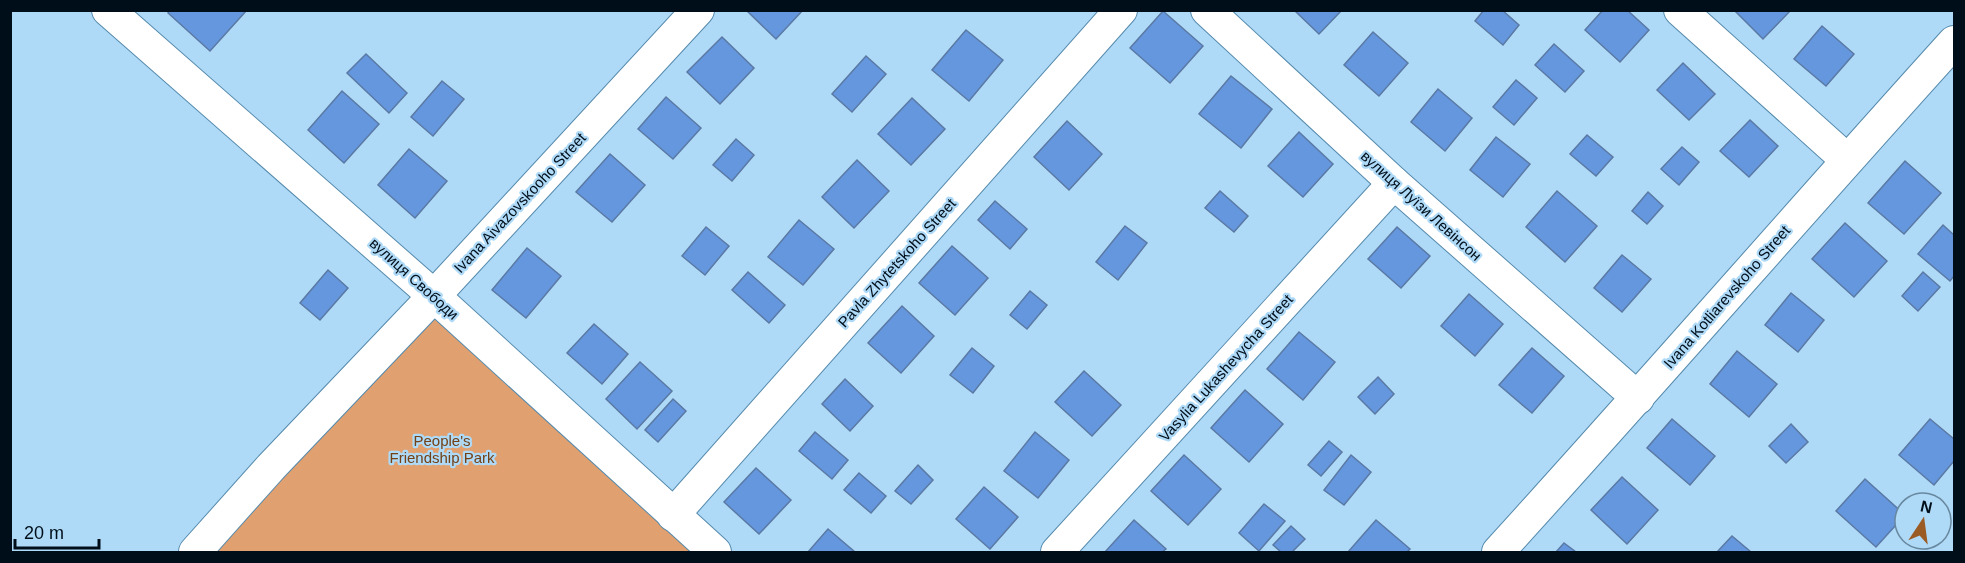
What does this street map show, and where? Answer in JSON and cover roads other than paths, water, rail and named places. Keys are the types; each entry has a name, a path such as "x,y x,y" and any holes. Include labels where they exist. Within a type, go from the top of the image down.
{"street":[{"name":"вулиця Свободи","path":"108,10 434,296 715,552"},
{"name":"Ivana Aivazovskooho Street","path":"195,552 271,467 434,296 698,10"},
{"name":"Pavla Zhytetskoho Street","path":"673,515 1121,10"},
{"name":"вулиця Луїзи Левінсон","path":"1207,10 1394,183 1638,398"},
{"path":"1680,10 1847,160"},
{"name":"Ivana Kotliarevskoho Street","path":"1498,552 1954,42"},
{"name":"Vasylia Lukashevycha Street","path":"1057,552 1394,183"}],"park label":[{"name":"People's Friendship Park","path":"442,450"}]}
